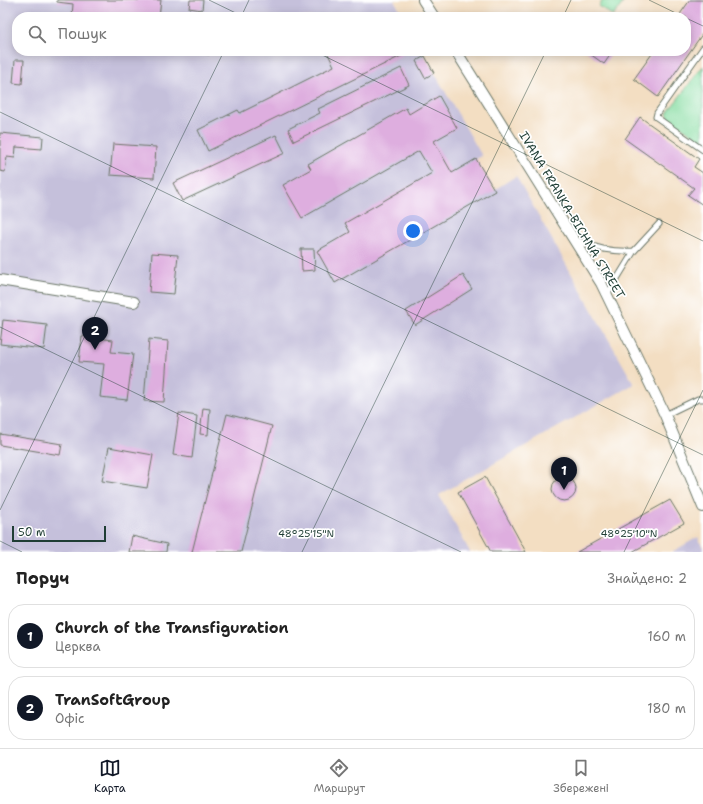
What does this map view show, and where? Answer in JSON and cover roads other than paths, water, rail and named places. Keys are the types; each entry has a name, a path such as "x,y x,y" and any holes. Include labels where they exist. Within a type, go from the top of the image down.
{"street":[{"path":"423,0 431,12"},
{"name":"IVANA FRANKA-BICHNA STREET","path":"459,56 601,283 665,415 703,507"},
{"path":"0,280 134,302"}],"lane":[{"path":"703,48 657,113 656,117 703,150"},
{"path":"607,295 634,251 659,224"},
{"path":"572,238 591,247 616,252 634,251"},
{"path":"665,415 698,399 703,399"}],"place":[{"name":"TranSoftGroup","path":"95,350"},
{"name":"Church of the Transfiguration","path":"564,490"}]}
